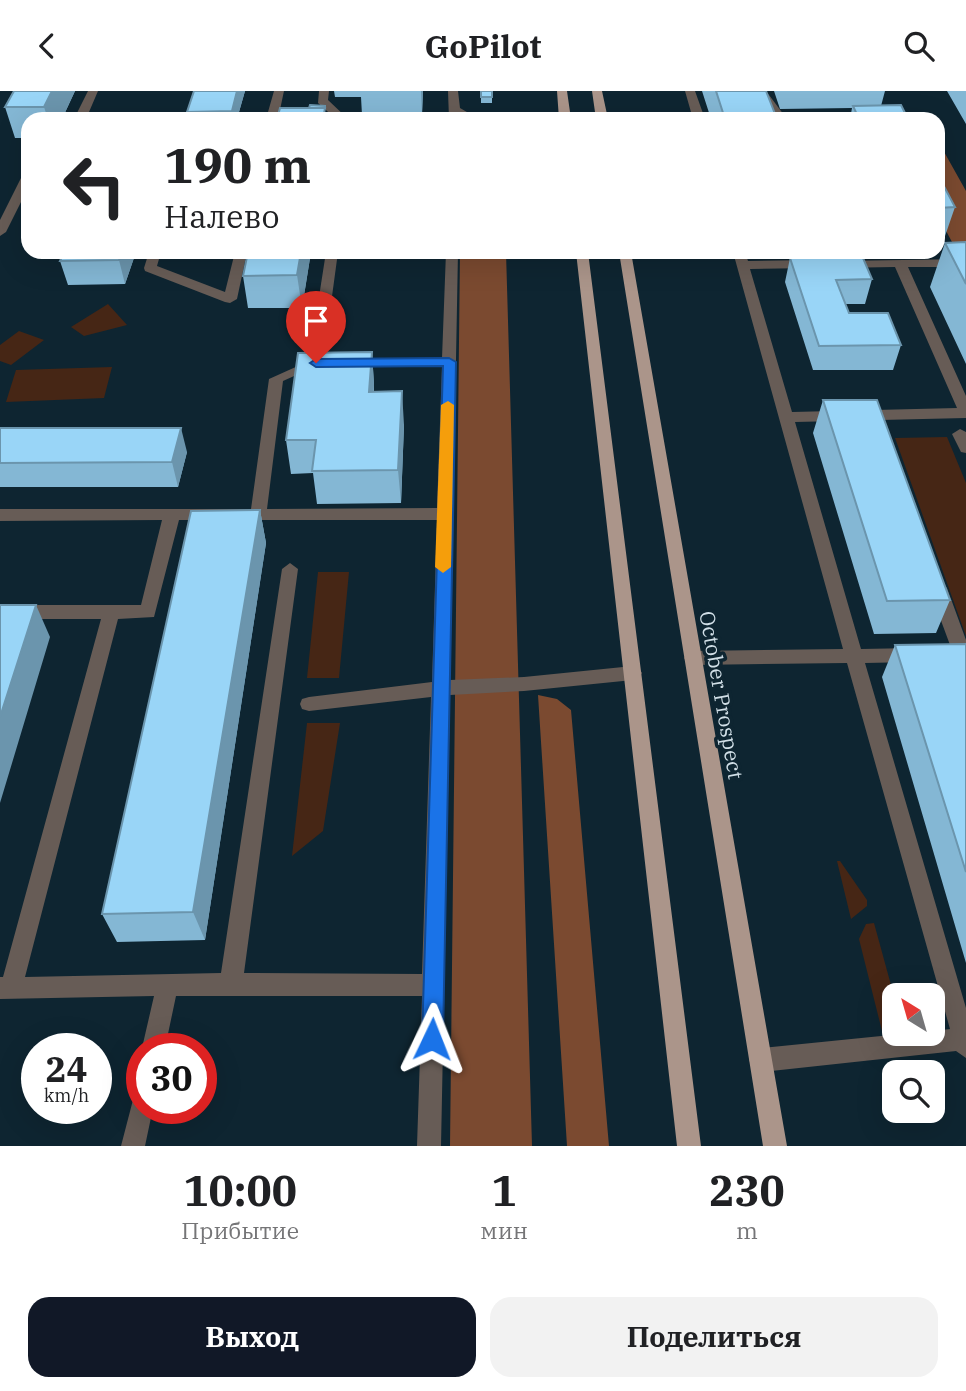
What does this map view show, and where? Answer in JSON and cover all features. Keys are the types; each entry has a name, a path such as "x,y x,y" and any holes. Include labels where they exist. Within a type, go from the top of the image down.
{"main road":[{"path":"562,91 564,112"},
{"path":"597,91 601,112"},
{"path":"583,259 689,1146"},
{"name":"October Prospect","path":"626,259 775,1146"}],"street":[{"path":"83,112 93,91"},
{"path":"274,112 279,91"},
{"path":"324,91 322,101 334,112"},
{"path":"453,91 456,112"},
{"path":"691,91 697,112"},
{"path":"761,91 776,112"},
{"path":"0,232 21,190"},
{"path":"153,259 150,268 230,299 239,259"},
{"path":"316,363 331,259"},
{"path":"429,1146 452,259"},
{"path":"740,259 965,1041 761,1060"},
{"path":"844,259 900,264 966,263"},
{"path":"786,417 966,413 900,264"},
{"path":"258,514 276,379 316,363 449,362"},
{"path":"0,612 148,611 172,514"},
{"path":"0,515 444,514"},
{"path":"231,983 290,569"},
{"path":"693,658 853,655 956,657 934,578"},
{"path":"111,612 6,988 167,987 231,983 434,985"},
{"path":"309,704 442,688 524,684 632,673"},
{"path":"157,1033 167,987"},
{"path":"133,1146 138,1124"}],"shaded area":[{"path":"945,154 966,191 966,242 952,242 945,229"},
{"path":"460,259 506,259 532,1146 450,1146"},
{"path":"108,304 127,325 84,336 71,327"},
{"path":"19,331 44,340 11,365 0,361 0,345"},
{"path":"112,367 104,398 6,402 16,370"},
{"path":"947,437 966,483 966,636 895,438"},
{"path":"318,572 349,572 339,678 307,678"},
{"path":"538,695 557,699 571,710 609,1146 567,1146"},
{"path":"307,723 340,723 323,831 292,856"},
{"path":"837,861 840,861 867,900 867,906 851,919"},
{"path":"874,923 890,983 882,983 882,1031 859,939 866,924"}],"building":[{"path":"14,91 52,91 44,107 5,107"},
{"path":"194,91 237,91 232,111 187,112"},
{"path":"481,91 492,91 492,97 481,97"},
{"path":"716,91 766,91 774,112 723,112"},
{"path":"310,105 325,106 325,108 309,108"},
{"path":"901,105 904,112 856,112 853,106"},
{"path":"280,108 325,108 324,112 279,112"},
{"path":"945,188 955,207 945,208"},
{"path":"966,242 966,284 945,243"},
{"path":"61,259 119,259 119,260 60,261"},
{"path":"247,259 300,259 297,275 243,276"},
{"path":"790,259 863,259 872,279 836,280 849,313 888,313 901,345 819,346"},
{"path":"372,352 369,392 402,391 398,470 312,471 316,440 286,440 298,353"},
{"path":"823,400 877,400 950,600 887,601"},
{"path":"0,428 181,428 172,462 0,463"},
{"path":"260,510 193,912 102,914 191,511"},
{"path":"0,605 36,605 0,717"},
{"path":"966,644 966,872 895,645"}],"slow traffic":[{"path":"443,567 448,405"}],"route":[{"path":"316,363 449,362 432,1039"}]}
